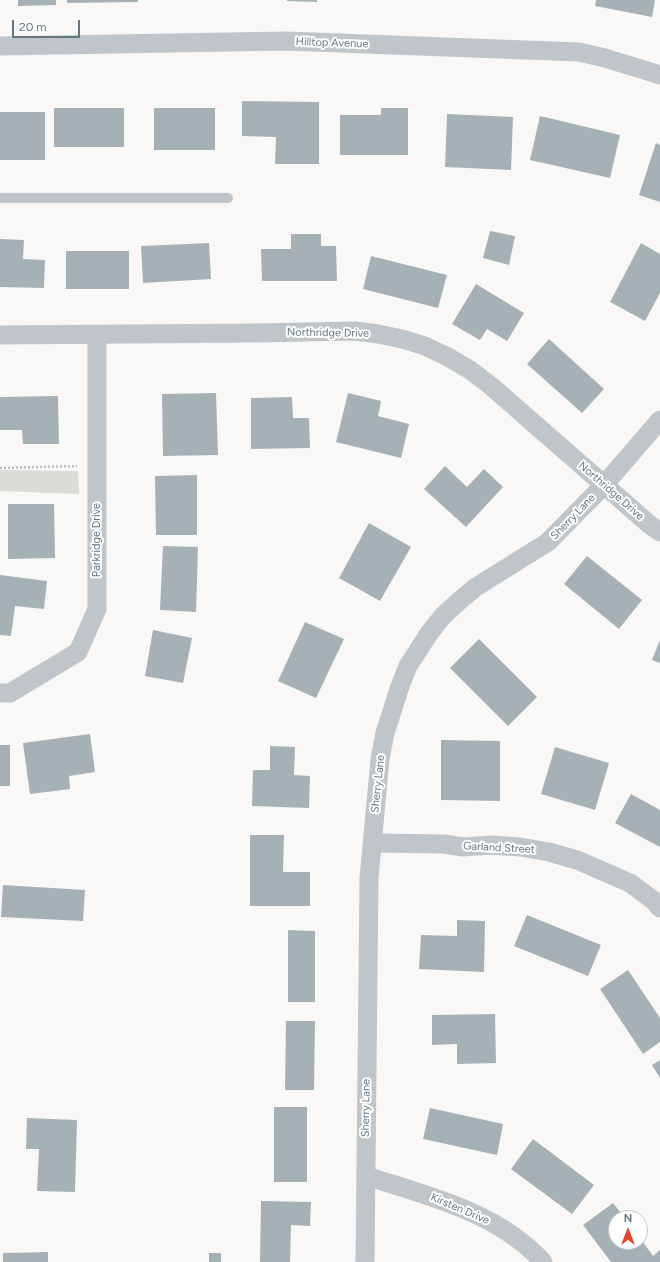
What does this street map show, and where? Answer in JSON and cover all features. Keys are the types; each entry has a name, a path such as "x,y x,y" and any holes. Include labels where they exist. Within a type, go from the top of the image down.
{"street":[{"name":"Hilltop Avenue","path":"0,46 286,41 579,52 605,58 660,75"},
{"name":"Northridge Drive","path":"0,335 355,331 402,339 425,346 448,357 475,374 491,386 650,526 660,532"},
{"name":"Parkridge Drive","path":"0,693 10,693 78,652 97,609 97,334"},
{"name":"Sherry Lane","path":"365,1262 369,878 380,759 385,733 400,686 408,666 430,632 443,616 476,587 548,542 604,485 660,420"},
{"name":"Garland Street","path":"372,843 444,844 463,847 520,847 549,852 577,860 630,883 653,900 660,908"},
{"name":"Kirsten Drive","path":"366,1176 451,1203 488,1221 516,1238 543,1262"}],"lane":[{"path":"0,198 228,198"}],"path":[{"path":"0,468 97,466"}],"shaded area":[{"path":"0,470 78,471 79,494 0,491"}],"building":[{"path":"18,0 56,0 56,5 18,6"},
{"path":"67,0 138,0 138,2 67,3"},
{"path":"317,0 317,2 287,1"},
{"path":"596,0 655,0 652,17 595,6"},
{"path":"242,101 319,102 319,164 275,164 276,137 242,136"},
{"path":"54,108 124,108 124,147 54,147"},
{"path":"154,108 215,108 215,150 154,150"},
{"path":"381,108 408,108 408,155 340,155 340,115 381,115"},
{"path":"0,112 45,112 45,160 0,160"},
{"path":"447,114 513,117 511,170 445,167"},
{"path":"540,116 620,135 610,178 530,160"},
{"path":"656,143 660,145 660,202 639,195"},
{"path":"490,231 515,236 509,265 483,258"},
{"path":"291,234 321,234 321,246 336,246 337,281 262,281 261,249 291,249"},
{"path":"0,239 24,240 23,259 45,260 44,288 0,287"},
{"path":"209,243 211,279 143,283 141,246"},
{"path":"641,243 660,254 660,293 645,321 610,302"},
{"path":"66,251 129,251 129,289 66,289"},
{"path":"371,256 447,275 438,308 363,289"},
{"path":"476,284 524,313 507,341 487,329 480,340 452,324"},
{"path":"549,339 604,389 582,413 527,364"},
{"path":"216,393 218,455 163,456 162,394"},
{"path":"348,393 381,401 378,416 409,424 401,458 336,442"},
{"path":"58,396 59,444 23,444 22,430 0,430 0,397"},
{"path":"292,397 293,418 309,418 310,448 251,449 251,398"},
{"path":"445,466 467,487 484,469 503,487 466,527 424,489"},
{"path":"197,475 197,535 156,535 155,476"},
{"path":"8,504 54,504 55,558 8,559"},
{"path":"369,523 411,547 380,601 339,578"},
{"path":"163,546 198,547 196,612 160,610"},
{"path":"587,556 642,600 619,629 564,584"},
{"path":"0,575 47,581 44,609 15,606 11,636 0,635"},
{"path":"305,622 344,639 316,698 278,681"},
{"path":"153,630 192,638 183,683 145,676"},
{"path":"479,639 537,697 508,726 450,668"},
{"path":"660,640 660,663 652,660"},
{"path":"90,734 95,772 69,776 70,789 30,794 23,743"},
{"path":"441,740 500,741 500,801 441,800"},
{"path":"0,745 10,745 10,786 0,786"},
{"path":"270,746 295,747 294,775 310,776 309,808 252,806 253,770 270,770"},
{"path":"555,747 609,763 595,810 541,794"},
{"path":"631,794 660,810 660,847 615,823"},
{"path":"250,835 284,835 283,872 310,872 310,906 250,906"},
{"path":"3,885 85,890 83,921 1,917"},
{"path":"527,915 601,945 588,976 514,946"},
{"path":"457,920 485,921 484,972 419,969 421,935 457,936"},
{"path":"288,930 315,931 315,1002 288,1002"},
{"path":"628,970 660,1018 660,1042 643,1054 600,989"},
{"path":"495,1014 496,1063 457,1064 457,1044 432,1045 432,1015"},
{"path":"286,1021 315,1021 314,1090 285,1090"},
{"path":"660,1060 660,1078 652,1065"},
{"path":"274,1107 307,1107 307,1182 274,1182"},
{"path":"430,1108 503,1124 497,1155 423,1139"},
{"path":"27,1118 77,1120 75,1192 37,1191 39,1149 26,1149"},
{"path":"533,1139 594,1185 572,1214 511,1169"},
{"path":"261,1201 311,1202 310,1226 291,1225 290,1262 260,1262"},
{"path":"613,1203 619,1210 608,1210 608,1250 648,1249 653,1256 660,1250 660,1262 611,1262 583,1225"},
{"path":"48,1252 48,1262 3,1262 3,1253"},
{"path":"209,1253 221,1253 221,1262 209,1262"}]}
